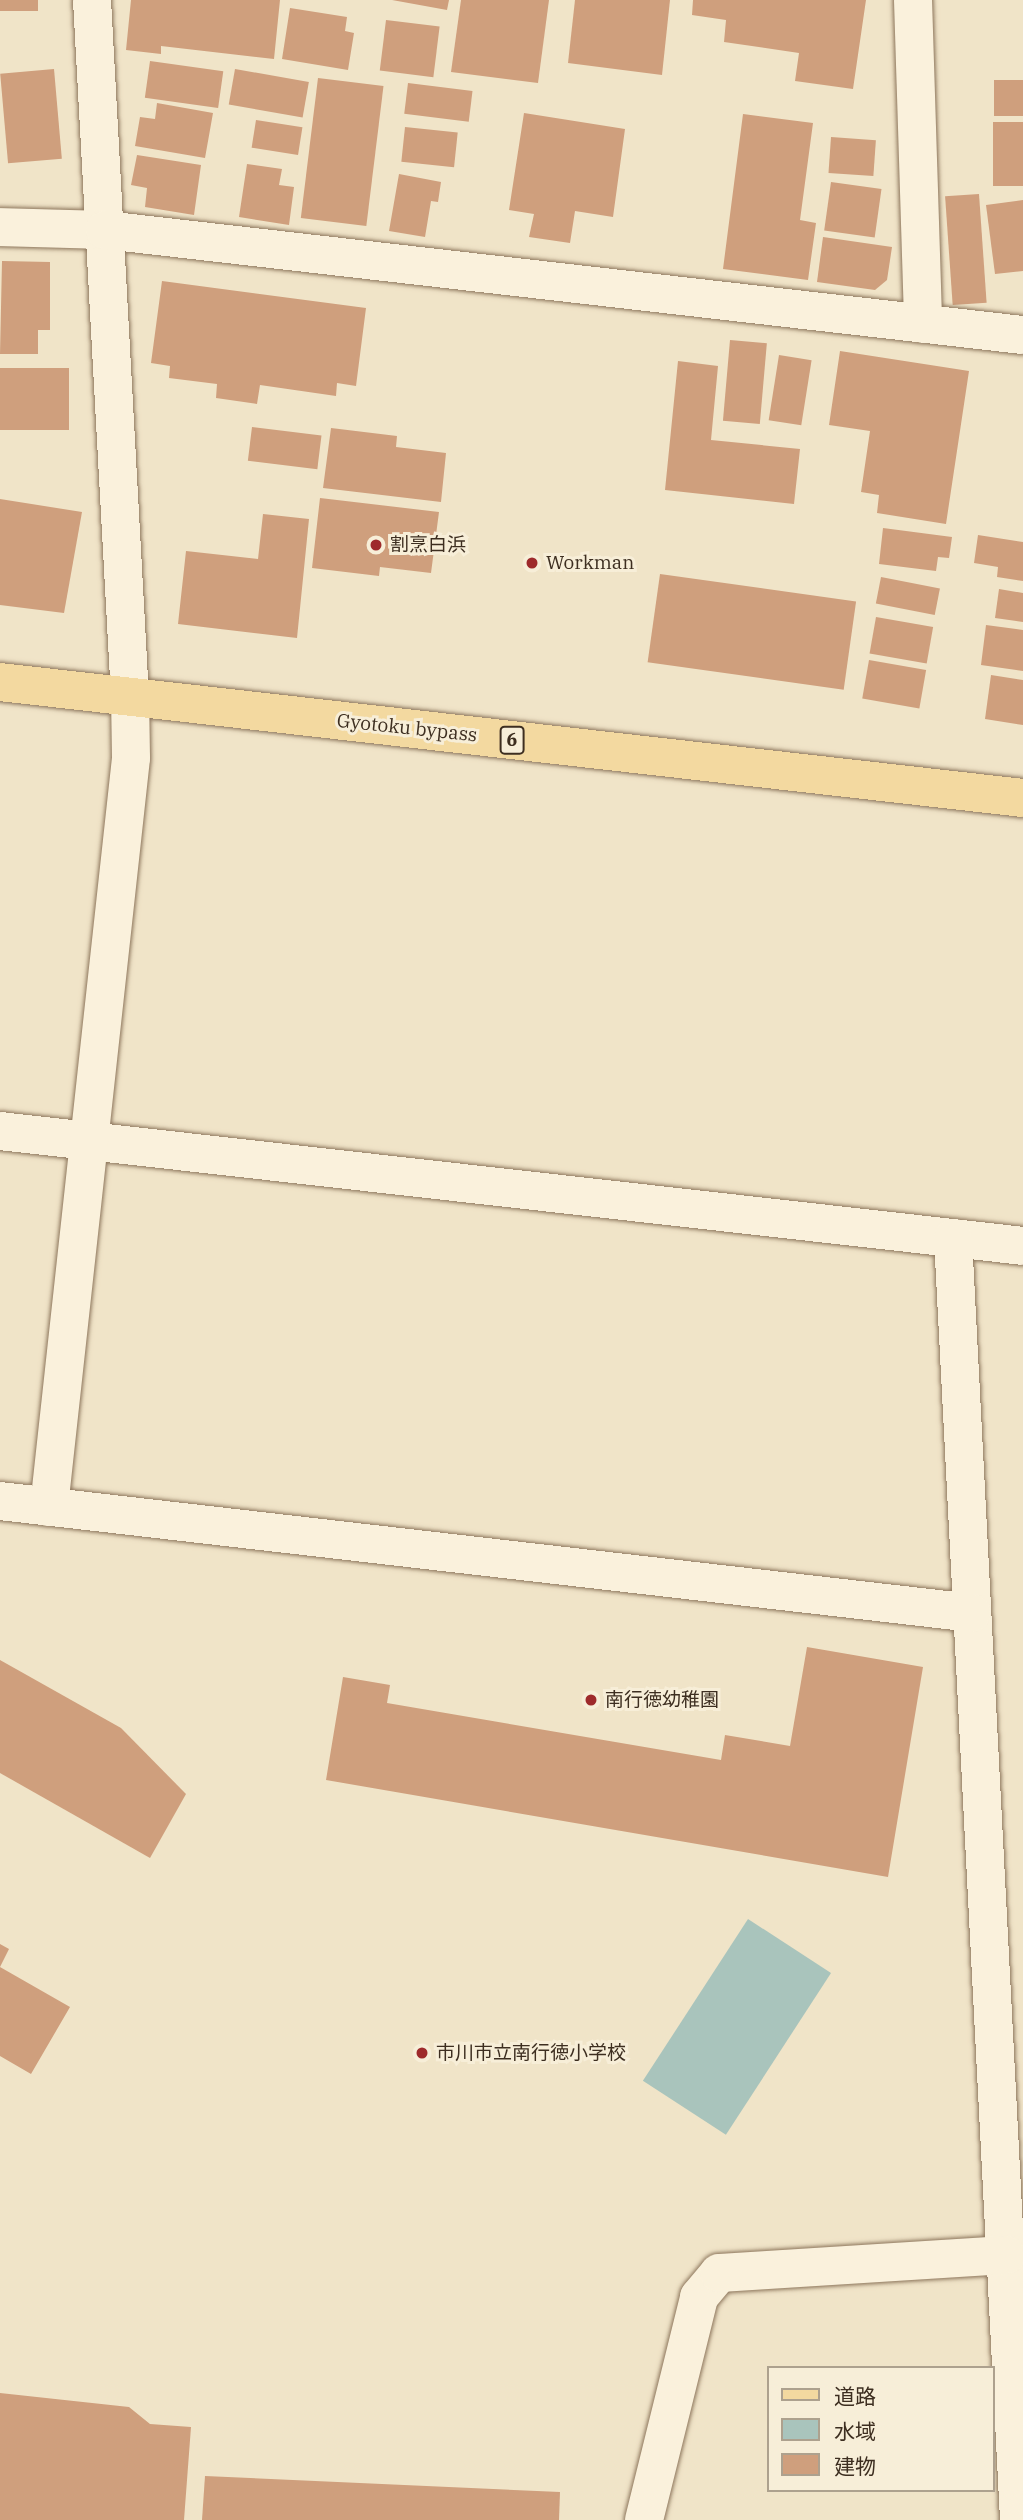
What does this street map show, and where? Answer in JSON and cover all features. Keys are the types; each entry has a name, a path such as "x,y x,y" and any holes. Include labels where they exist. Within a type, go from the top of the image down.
{"main road":[{"name":"Gyotoku bypass","path":"0,682 1023,798"}],"street":[{"path":"49,1507 131,758 130,697 92,0"},
{"path":"913,0 923,324"},
{"path":"0,227 105,230 1023,335"},
{"path":"0,1131 1023,1246"},
{"path":"953,1238 1019,2520"},
{"path":"0,1501 972,1613"},
{"path":"644,2520 699,2297 719,2273 1006,2255"}],"water":[{"path":"748,1919 831,1973 726,2135 643,2081"}],"building":[{"path":"0,0 38,0 38,11 0,11"},
{"path":"131,0 280,0 274,59 161,46 161,54 126,50"},
{"path":"392,0 449,0 447,10"},
{"path":"461,0 549,0 538,83 451,72"},
{"path":"575,0 670,0 662,75 568,63"},
{"path":"693,0 866,0 853,89 795,81 799,53 724,42 726,20 692,15"},
{"path":"290,8 347,17 345,31 354,33 348,70 282,59"},
{"path":"386,20 440,27 433,77 380,71"},
{"path":"150,61 223,71 218,108 145,98"},
{"path":"54,69 62,159 8,163 0,74"},
{"path":"235,69 309,82 303,117 229,104"},
{"path":"318,78 384,86 366,226 301,218"},
{"path":"994,80 1023,80 1023,116 994,116"},
{"path":"408,83 473,91 469,122 404,114"},
{"path":"157,103 213,113 205,158 135,146 140,117 155,119"},
{"path":"524,113 625,129 613,217 575,211 570,243 529,237 534,214 509,210"},
{"path":"743,114 813,123 800,220 816,223 808,280 723,269"},
{"path":"256,120 302,127 298,155 252,148"},
{"path":"993,122 1023,122 1023,186 993,186"},
{"path":"405,127 458,133 454,167 401,162"},
{"path":"831,137 876,140 873,176 828,173"},
{"path":"137,155 201,165 194,215 145,207 147,188 131,185"},
{"path":"247,164 282,169 279,185 294,187 289,225 239,217"},
{"path":"399,174 441,182 438,202 431,201 425,237 389,231"},
{"path":"831,182 882,189 875,238 824,231"},
{"path":"979,194 987,303 953,305 945,196"},
{"path":"1023,200 1023,271 995,274 986,205"},
{"path":"823,237 892,247 887,280 875,290 817,282"},
{"path":"2,261 50,262 50,330 38,330 38,354 0,354"},
{"path":"162,281 366,308 356,386 337,383 336,396 260,385 257,404 216,398 217,384 169,378 170,366 151,363"},
{"path":"730,340 767,343 760,424 723,421"},
{"path":"840,351 969,371 946,524 877,513 879,495 861,492 870,431 829,425"},
{"path":"779,355 812,360 801,425 769,420"},
{"path":"678,361 718,366 711,440 800,449 794,504 665,490"},
{"path":"0,368 69,368 69,430 0,430"},
{"path":"252,427 321,436 317,469 248,461"},
{"path":"331,428 397,436 396,447 446,453 441,502 323,488"},
{"path":"320,498 439,512 431,573 380,567 379,576 312,568"},
{"path":"0,499 82,512 64,613 0,605"},
{"path":"263,514 309,519 297,638 178,624 186,551 258,559"},
{"path":"883,528 952,537 949,558 938,557 936,571 879,564"},
{"path":"978,535 1023,542 1023,581 997,577 998,567 974,563"},
{"path":"660,574 856,602 844,690 648,662"},
{"path":"881,577 940,588 935,615 876,604"},
{"path":"999,589 1023,593 1023,622 995,618"},
{"path":"876,617 933,627 927,664 870,653"},
{"path":"986,625 1023,630 1023,671 981,665"},
{"path":"869,660 926,670 919,708 862,698"},
{"path":"991,675 1023,680 1023,725 985,719"},
{"path":"807,1647 923,1667 888,1877 326,1780 343,1677 390,1685 387,1703 721,1760 725,1735 790,1746"},
{"path":"0,1660 121,1728 186,1794 150,1858 0,1773"},
{"path":"0,1944 9,1949 0,1967"},
{"path":"0,1967 70,2007 31,2074 0,2056"},
{"path":"0,2393 129,2407 150,2424 191,2427 184,2520 0,2520"},
{"path":"205,2476 560,2492 559,2520 202,2520"}],"place":[{"name":"割烹白浜","path":"376,545"},
{"name":"Workman","path":"532,563"},
{"name":"南行徳幼稚園","path":"591,1700"},
{"name":"市川市立南行徳小学校","path":"422,2053"}]}
